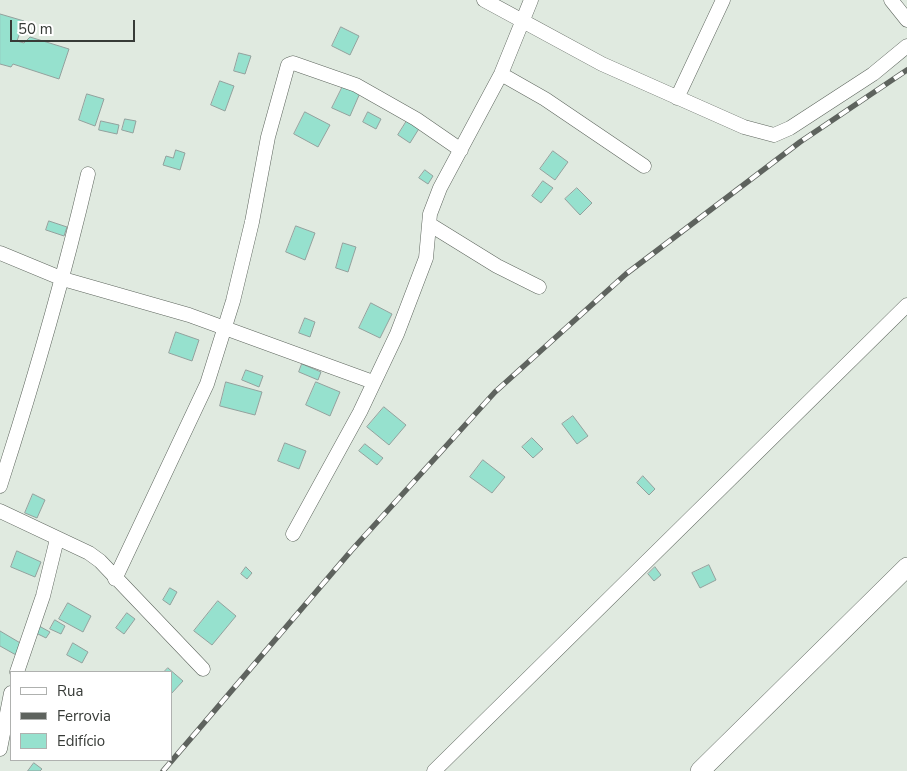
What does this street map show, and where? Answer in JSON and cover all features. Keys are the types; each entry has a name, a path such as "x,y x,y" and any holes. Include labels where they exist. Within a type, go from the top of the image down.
{"street":[{"path":"484,0 602,64 744,127 774,135 790,128 873,74 907,46"},
{"path":"292,534 360,412 397,334 426,258 430,214 440,188 501,74 531,0"},
{"path":"677,98 723,0"},
{"path":"891,0 907,20"},
{"path":"115,578 208,384 252,222 268,137 288,65 293,63 356,85 416,119 461,150"},
{"path":"501,74 545,99 644,166"},
{"path":"0,486 42,354 63,279 88,174"},
{"path":"429,224 497,266 539,287"},
{"path":"0,253 63,279 189,315 373,382"},
{"path":"434,771 907,305"},
{"path":"0,512 57,538 100,561 203,668"},
{"path":"17,671 43,596 57,538"},
{"path":"700,771 907,567"},
{"path":"0,749 10,698"}],"building":[{"path":"0,14 24,21 17,41 24,43 30,37 69,49 59,79 13,64 11,67 0,64"},
{"path":"341,27 359,36 350,55 332,46"},
{"path":"239,53 251,56 245,74 234,71"},
{"path":"220,81 234,86 225,111 211,105"},
{"path":"343,86 360,93 350,116 332,108"},
{"path":"87,94 104,99 95,126 79,120"},
{"path":"305,112 330,125 318,147 294,134"},
{"path":"368,112 381,119 376,129 363,122"},
{"path":"125,119 136,121 133,133 122,130"},
{"path":"408,119 420,127 410,143 398,135"},
{"path":"101,121 119,125 117,134 99,130"},
{"path":"176,150 185,153 180,170 163,165 166,156 173,158"},
{"path":"553,151 568,162 555,180 540,169"},
{"path":"425,170 433,176 428,184 419,178"},
{"path":"543,181 553,188 541,203 532,196"},
{"path":"577,188 592,203 580,215 565,199"},
{"path":"49,221 67,227 64,236 46,230"},
{"path":"296,226 315,233 305,260 286,252"},
{"path":"343,243 356,247 348,272 336,268"},
{"path":"371,303 392,314 380,338 359,328"},
{"path":"305,318 315,322 310,337 299,333"},
{"path":"176,332 199,340 192,361 169,353"},
{"path":"302,364 321,372 318,380 299,372"},
{"path":"246,370 263,376 259,387 242,380"},
{"path":"226,382 262,392 255,415 220,406"},
{"path":"316,382 340,392 330,416 306,405"},
{"path":"384,407 406,425 389,445 367,427"},
{"path":"573,416 588,436 577,444 562,424"},
{"path":"532,438 543,449 533,458 522,447"},
{"path":"285,443 306,451 299,469 278,461"},
{"path":"365,444 383,458 377,465 359,451"},
{"path":"483,460 505,477 492,493 470,477"},
{"path":"643,476 655,489 649,495 637,483"},
{"path":"33,494 45,500 37,518 25,513"},
{"path":"17,551 41,562 35,577 11,567"},
{"path":"709,565 716,580 700,588 692,573"},
{"path":"246,567 252,573 247,579 241,574"},
{"path":"655,567 661,575 654,581 648,574"},
{"path":"170,588 177,592 170,605 163,600"},
{"path":"218,601 236,616 212,645 194,631"},
{"path":"68,603 91,616 83,632 59,619"},
{"path":"127,613 135,619 124,634 116,628"},
{"path":"55,620 65,626 61,634 50,629"},
{"path":"39,626 50,632 46,638 36,633"},
{"path":"0,631 22,644 16,655 0,646"},
{"path":"73,643 88,652 82,663 67,655"},
{"path":"172,671 183,681 172,693"},
{"path":"34,763 42,769 40,771 28,771"}],"railway":[{"path":"172,760 351,551 495,392 626,274 800,142 907,70"},
{"path":"163,771 172,761"}]}
